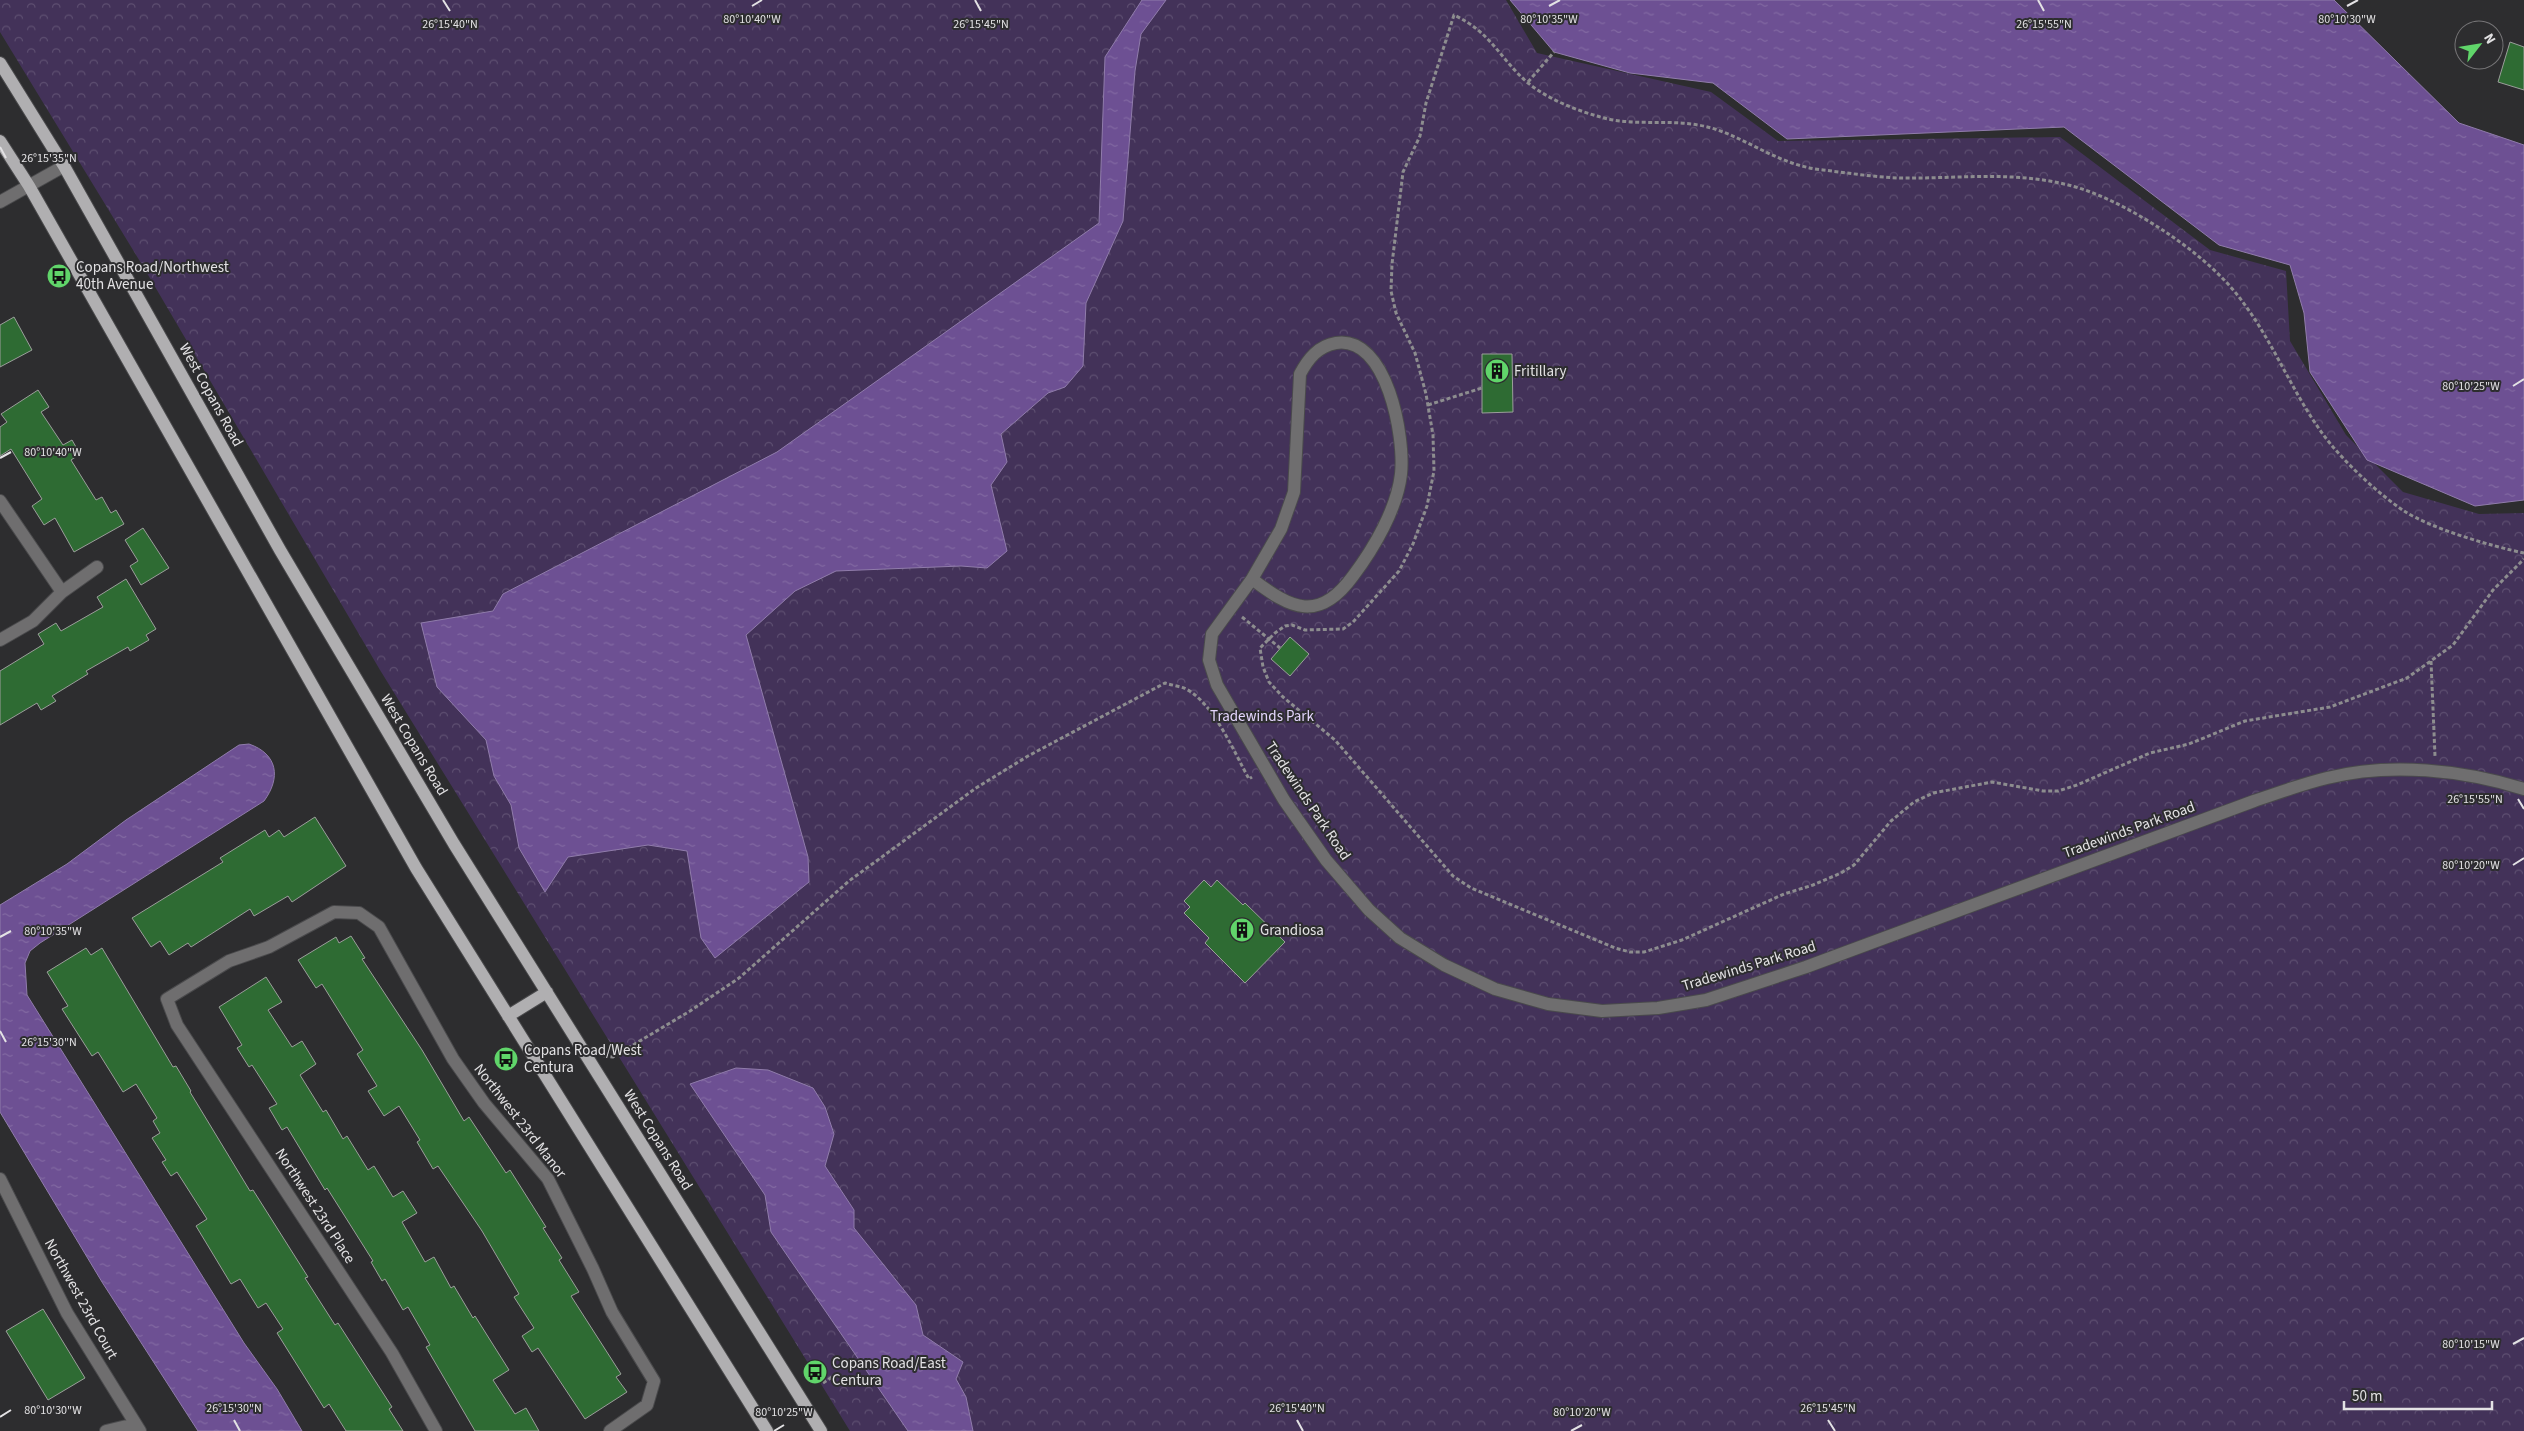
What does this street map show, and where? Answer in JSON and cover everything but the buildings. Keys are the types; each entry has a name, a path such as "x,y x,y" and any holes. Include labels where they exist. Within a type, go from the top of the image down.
{"main road":[{"name":"West Copans Road","path":"0,62 64,166 280,550 454,844 821,1431"},
{"path":"0,141 29,186 416,868 767,1431"},
{"path":"508,1016 547,992"}],"street":[{"path":"0,202 64,166"},
{"name":"Tradewinds Park Road","path":"1252,579 1276,598 1294,606 1310,606 1327,602 1344,588 1369,555 1388,517 1401,474 1400,436 1388,388 1375,360 1360,347 1344,342 1327,345 1309,358 1300,374 1294,492 1281,529 1252,579 1212,634 1209,660 1217,685 1266,770 1326,860 1369,910 1400,938 1444,965 1495,989 1548,1004 1602,1011 1658,1008 1715,997 1806,968 2254,801 2328,778 2375,770 2436,772 2524,789"},
{"path":"2,507 62,592"},
{"path":"0,640 33,620 62,592 97,567"},
{"name":"Northwest 23rd Manor","path":"167,999 229,961 268,947 334,912 359,913 379,927 453,1059 484,1103 548,1180 612,1312 654,1381 647,1405 610,1431"},
{"name":"Northwest 23rd Place","path":"167,999 177,1025 392,1353 436,1431"},
{"name":"Northwest 23rd Court","path":"0,1179 67,1313 137,1428"},
{"path":"106,1431 137,1428"}],"path":[{"path":"2524,553 2492,546 2407,513 2379,492 2333,446 2300,397 2241,299 2216,272 2168,234 2112,201 2066,184 2018,177 1896,178 1810,168 1788,164 1700,125 1636,123 1601,118 1562,104 1528,82 1474,24 1454,14 1426,103 1420,136 1403,172 1392,264 1391,291 1396,313 1415,353 1433,435 1434,471 1427,506 1413,544 1399,571 1353,622 1343,629 1305,630 1292,625 1285,626 1260,648 1260,656 1268,682 1283,698 1336,740 1453,876 1471,888 1615,948 1630,952 1644,952 1682,940 1784,894 1813,886 1841,873 1854,864 1891,821 1914,802 1933,794 1992,782 2043,791 2058,791 2077,785 2150,753 2189,744 2245,721 2330,707 2407,678 2453,645 2493,590 2524,559"},
{"path":"1528,82 1554,52"},
{"path":"1428,406 1482,388"},
{"path":"1230,607 1280,648"},
{"path":"2431,661 2436,772"},
{"path":"586,1055 613,1057 690,1011 739,978 849,881 976,788 1028,756 1165,683 1185,688 1204,705 1217,721 1249,779 1266,770"},
{"path":"823,1383 832,1377"}],"green space":[{"name":"Tradewinds Park","path":"0,0 1506,0 1537,53 1711,92 1778,141 2060,137 2210,250 2286,271 2290,341 2346,435 2403,492 2479,514 2524,513 2524,1431 850,1431 380,670 144,268 0,32"}],"water":[{"path":"1142,0 1166,0 1141,34 1135,71 1123,221 1086,303 1083,366 1065,387 1048,393 1001,434 1007,462 991,485 1007,551 987,568 961,566 836,571 795,591 746,635 808,857 809,882 715,958 701,938 687,851 648,845 568,857 545,892 519,848 511,805 494,776 486,740 437,687 421,623 493,611 503,594 777,452 1099,223 1105,57"},
{"path":"1510,0 2334,0 2459,123 2524,145 2524,500 2475,506 2367,460 2310,372 2304,313 2290,265 2219,245 2064,127 1787,139 1713,83 1630,73 1554,52"},
{"path":"249,744 259,748 266,754 274,768 273,784 264,801 30,951 25,963 27,995 244,1343 277,1389 302,1431 198,1431 102,1282 0,1112 0,905 67,864 126,820 239,745"},
{"path":"736,1068 768,1070 813,1088 825,1107 834,1134 825,1166 854,1210 854,1228 916,1305 923,1335 963,1362 956,1379 966,1397 973,1431 908,1431 771,1232 765,1195 690,1084"}],"place":[{"name":"Copans Road/Northwest 40th Avenue","path":"59,276"},
{"name":"Fritillary","path":"1497,371"},
{"name":"Grandiosa","path":"1242,930"},
{"name":"Copans Road/West Centura","path":"506,1059"},
{"name":"Copans Road/East Centura","path":"815,1372"}]}
